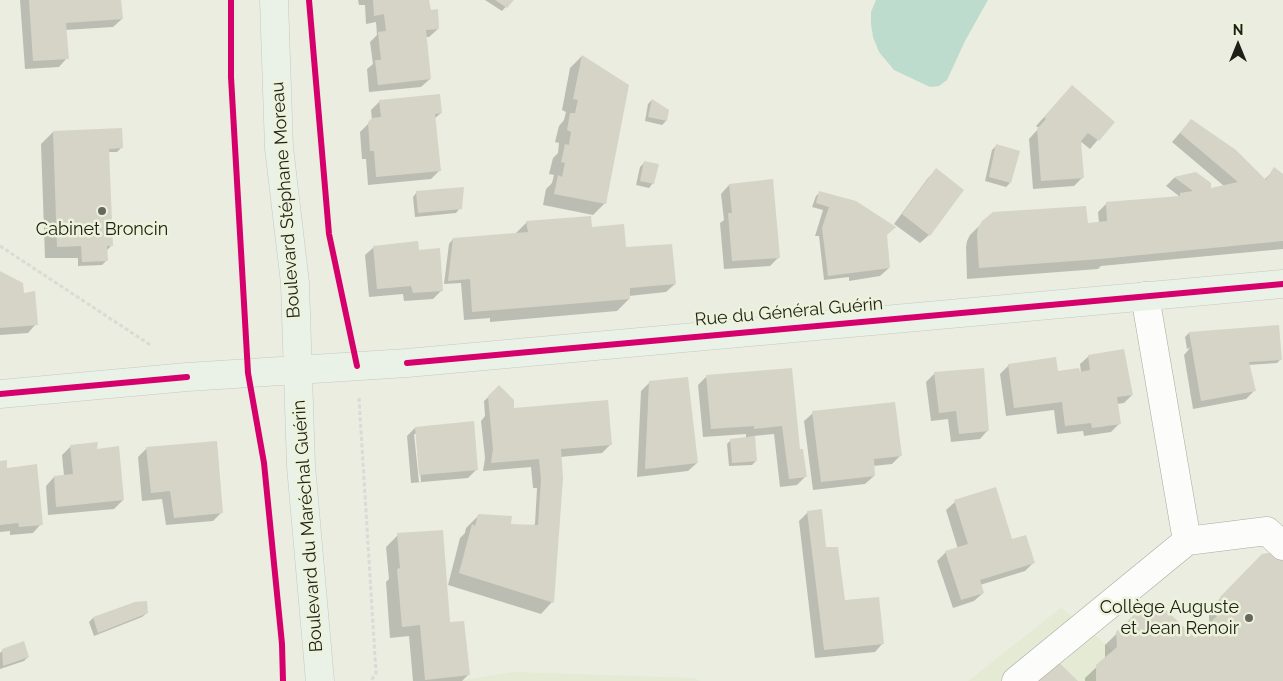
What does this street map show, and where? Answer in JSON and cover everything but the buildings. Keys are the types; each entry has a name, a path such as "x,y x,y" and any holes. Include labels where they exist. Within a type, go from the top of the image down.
{"main road":[{"name":"Boulevard Stéphane Moreau","path":"274,0 279,148 295,283 298,370"},
{"name":"Rue du Général Guérin","path":"0,394 187,377 357,366 1283,284"},
{"name":"Boulevard du Maréchal Guérin","path":"298,370 301,466 320,681"}],"lane":[{"path":"1145,296 1187,541"},
{"path":"1016,681 1187,541 1267,531 1283,546"}],"path":[{"path":"0,246 157,349"},
{"path":"357,366 376,673 371,681"}],"shaded area":[{"path":"876,0 988,0 965,41 947,80 939,86 930,87 894,70 879,52 873,37 871,24 871,12"},
{"name":"Collège Auguste et Jean Renoir","path":"1275,552 1283,561 1283,681 968,681 1061,608 1113,650 1117,647 1116,632 1145,604 1159,603 1195,637 1221,612 1220,597 1262,554"},
{"path":"513,672 693,678 700,681 459,681"}],"cycle path":[{"path":"231,0 231,77 248,373 264,463 282,644 283,681"},
{"path":"309,0 329,234 357,366"},
{"path":"407,363 1283,284"},
{"path":"0,394 187,377"}],"place":[{"name":"Cabinet Broncin","path":"102,211"},
{"name":"Collège Auguste et Jean Renoir","path":"1249,618"}]}
